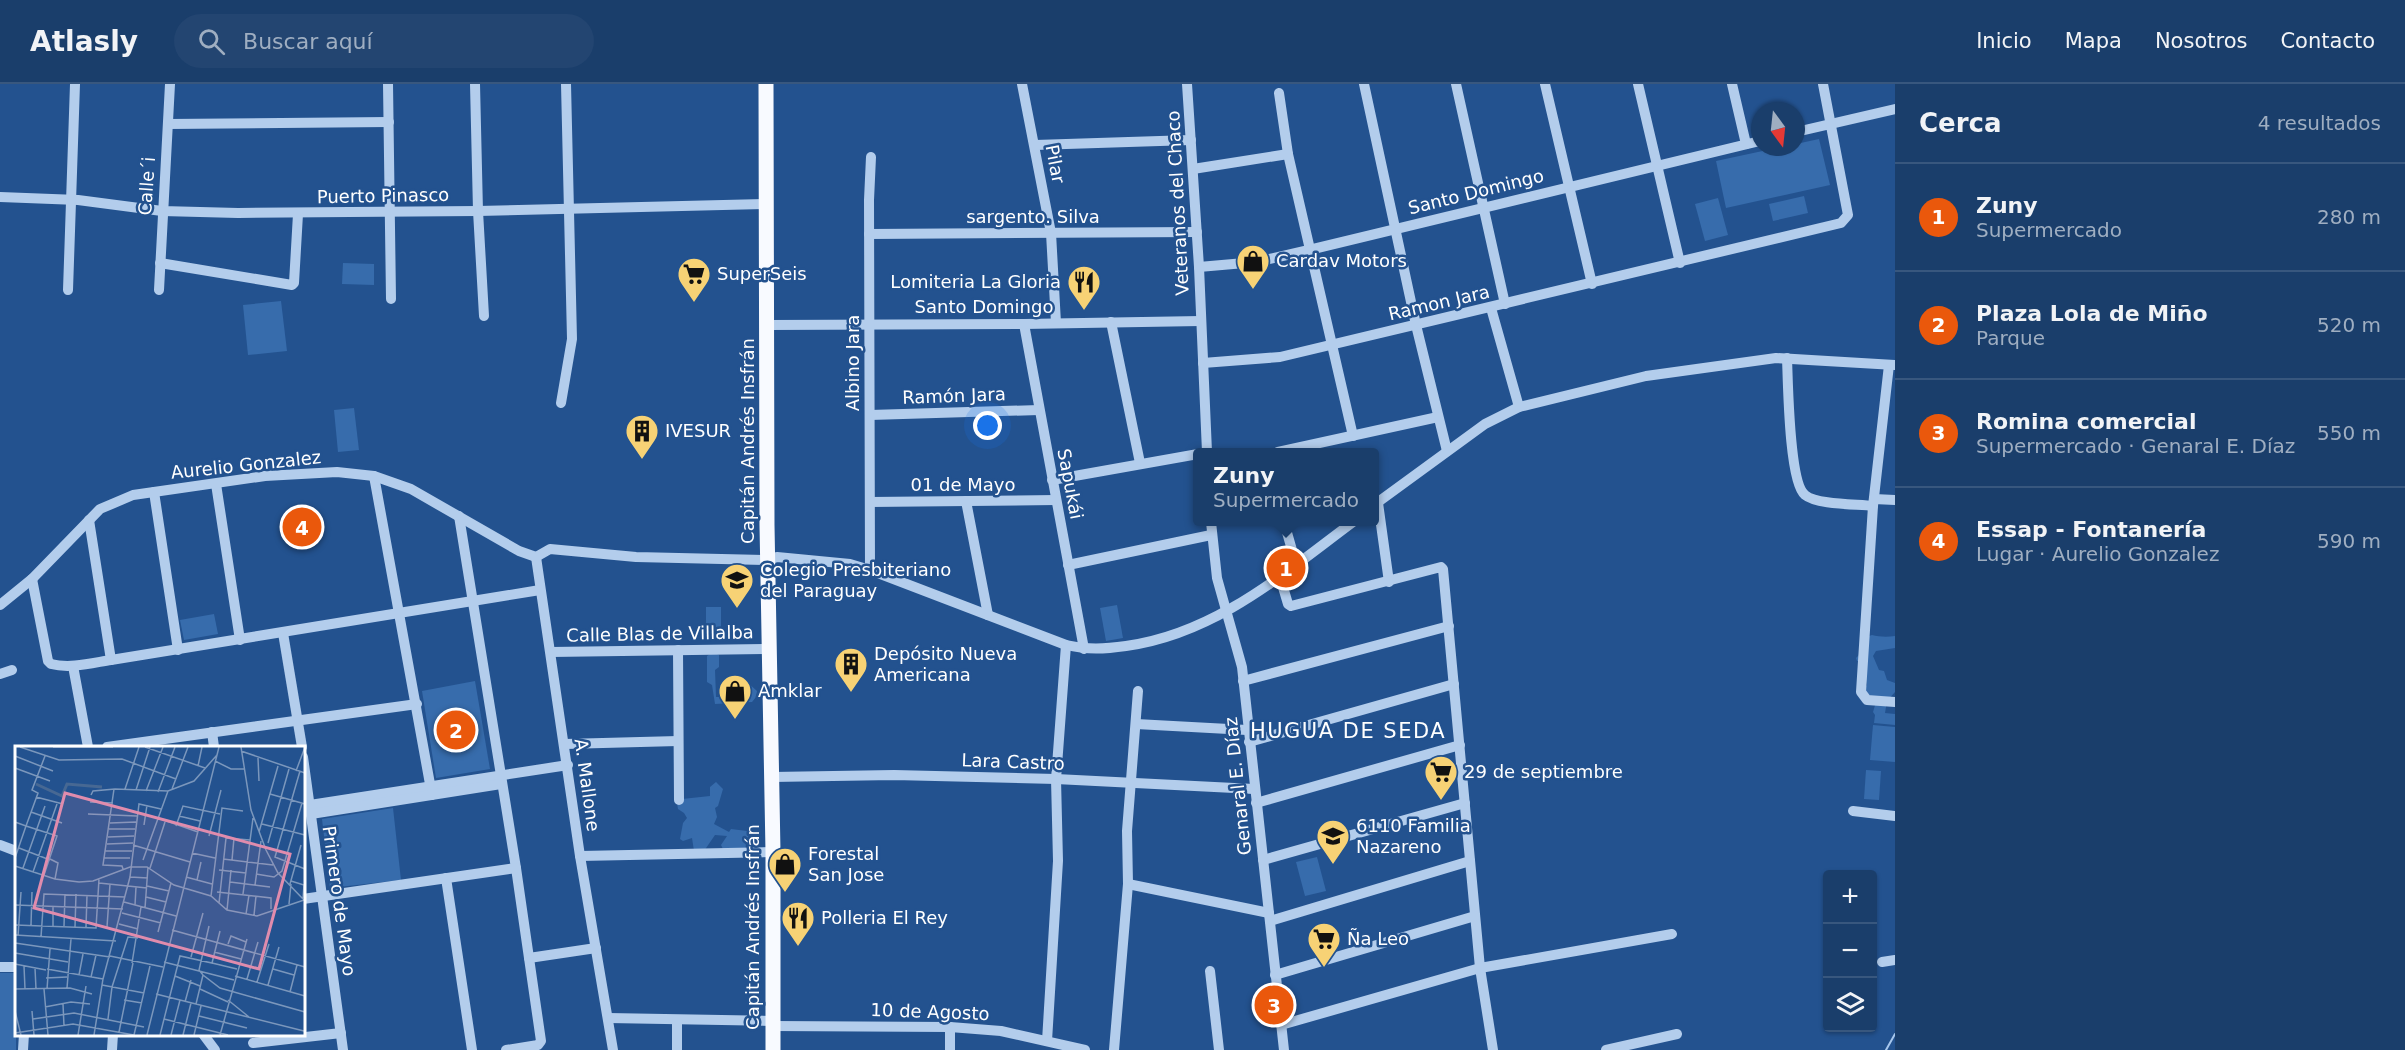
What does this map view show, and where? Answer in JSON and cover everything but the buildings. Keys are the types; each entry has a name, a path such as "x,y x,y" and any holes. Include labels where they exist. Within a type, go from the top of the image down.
{"main road":[{"name":"Capitán Andrés Insfrán","path":"766,84 773,1050"}],"street":[{"path":"68,290 75,84"},
{"name":"Calle´i","path":"159,290 170,84"},
{"path":"388,84 391,299"},
{"path":"475,84 478,211 484,315"},
{"path":"561,403 572,339 567,209 566,84"},
{"name":"Pilar","path":"1022,84 1051,233 1056,324"},
{"name":"Veteranos del Chaco","path":"1187,84 1201,321"},
{"path":"1364,84 1416,325 1447,451"},
{"path":"1455,84 1505,304"},
{"path":"1545,84 1592,284"},
{"path":"1638,84 1680,263"},
{"path":"1732,84 1746,144"},
{"path":"1823,84 1832,123"},
{"path":"1280,93 1288,154 1353,436"},
{"path":"1805,130 1895,109"},
{"path":"168,124 389,122"},
{"name":"Ramon Jara","path":"1203,363 1280,357 1841,223 1848,215 1832,123"},
{"path":"1035,146 1191,140"},
{"name":"Santo Domingo","path":"1199,267 1257,262 1751,143"},
{"path":"1193,169 1288,154"},
{"name":"Albino Jara","path":"870,570 869,234 871,157"},
{"name":"Puerto Pinasco","path":"0,197 71,200 162,211 298,214 767,204"},
{"path":"160,264 292,285 294,283 298,214"},
{"name":"sargento. Silva","path":"869,234 1197,231"},
{"path":"1491,308 1519,407"},
{"path":"1201,321 1207,448"},
{"name":"Santo Domingo","path":"767,325 1201,321"},
{"path":"1111,322 1140,463"},
{"name":"Sapukái","path":"1024,324 1084,649"},
{"path":"1787,358 1790,435 1799,489 1806,496 1815,500 1874,502 1895,500"},
{"path":"1379,502 1485,424 1519,407 1646,376 1787,358 1892,365 1874,502 1861,692 1867,700 1895,702"},
{"name":"Ramón Jara","path":"870,415 1040,410"},
{"path":"1300,448 1438,417"},
{"path":"1052,480 1193,455"},
{"name":"Aurelio Gonzalez","path":"0,606 33,579 100,509 133,495 265,476 337,472 375,476 411,489 519,551 536,556"},
{"path":"375,476 432,790"},
{"path":"216,484 240,640"},
{"path":"154,492 178,650"},
{"name":"01 de Mayo","path":"870,502 1056,500"},
{"path":"966,501 988,615"},
{"path":"459,516 471,602 516,868 541,1041 538,1045 506,1050"},
{"path":"89,520 111,660"},
{"path":"1379,522 1389,582"},
{"name":"Genaral E. Díaz","path":"1211,526 1217,578 1237,645 1244,681 1247,730 1284,1050"},
{"path":"1285,526 1296,564"},
{"path":"536,556 550,549 636,556 768,560 777,557 850,564 1066,645 1084,649 1111,648 1155,641 1195,628 1226,613 1280,577 1348,526"},
{"path":"1068,565 1211,535"},
{"name":"A. Mallone","path":"536,556 580,856 613,1050"},
{"path":"1280,577 1288,604 1291,606 1441,567 1444,572 1480,968 1493,1050"},
{"path":"33,579 48,661 54,665 73,666 540,590"},
{"path":"1244,681 1449,626"},
{"path":"283,633 302,746"},
{"path":"1047,1041 1058,861 1056,779 1066,645"},
{"name":"Calle Blas de Villalba","path":"551,652 769,649"},
{"path":"678,650 679,800"},
{"path":"73,666 88,746"},
{"path":"0,674 12,670"},
{"path":"1249,742 1454,684"},
{"path":"1114,1050 1128,884 1127,831 1138,691"},
{"path":"114,746 417,704"},
{"path":"1136,724 1247,730"},
{"path":"212,732 214,746"},
{"path":"565,744 678,741"},
{"path":"1257,803 1460,745"},
{"name":"Primero de Mayo","path":"304,765 343,1050"},
{"path":"310,810 501,780 568,765"},
{"name":"Lara Castro","path":"771,777 894,775 1056,779 1254,789"},
{"path":"1263,860 1465,803"},
{"path":"1853,811 1895,816"},
{"path":"0,844 15,851"},
{"path":"580,856 773,852"},
{"path":"1128,884 1269,917 1470,861"},
{"path":"304,899 516,868"},
{"path":"446,878 472,1050"},
{"path":"1275,975 1475,916"},
{"path":"1281,1025 1480,968 1672,934"},
{"path":"529,958 596,948"},
{"path":"1882,962 1895,960"},
{"path":"1210,971 1219,1050"},
{"name":"10 de Agosto","path":"608,1018 950,1027 1001,1031 1085,1050"},
{"path":"676,1020 677,1050"},
{"path":"950,1027 950,1050"},
{"path":"253,1042 341,1033"},
{"path":"1606,1050 1677,1034"},
{"path":"23,1050 24,1035"},
{"path":"112,1050 113,1035"},
{"path":"204,1035 215,1050"}],"shaded area":[{"path":"1819,139 1830,185 1726,208 1716,161 1751,153 1751,156 1805,156 1805,142"},
{"path":"1804,196 1808,213 1773,221 1769,204"},
{"path":"1718,198 1728,235 1705,241 1695,204"},
{"path":"343,263 374,264 374,285 342,284"},
{"path":"281,301 287,351 248,355 243,305"},
{"path":"354,408 359,450 338,452 334,410"},
{"path":"1117,605 1123,638 1106,641 1100,608"},
{"path":"706,607 721,607 721,638 706,638"},
{"path":"214,614 218,634 184,640 180,620"},
{"path":"1872,635 1895,636 1895,648 1876,651 1873,656 1879,670 1884,671 1887,680 1895,683 1895,692 1887,701 1885,713 1895,714 1895,725 1874,723 1873,712 1876,702 1868,698 1863,689 1867,685 1863,661 1857,661 1856,658 1860,654 1860,639"},
{"path":"713,652 719,655 719,667 715,670 716,697 736,697 747,682 757,691 752,702 715,704 712,685 707,682 707,656"},
{"path":"475,681 490,769 436,778 422,691"},
{"path":"1873,725 1895,727 1895,762 1870,760"},
{"path":"1866,770 1881,771 1879,800 1864,799"},
{"path":"716,782 723,789 718,806 715,808 717,817 714,824 729,832 731,829 747,831 752,836 746,843 745,853 724,851 721,845 727,836 715,835 704,851 694,851 692,838 683,841 680,839 683,823 687,818 678,809 677,803 682,799 710,796 710,787"},
{"path":"393,808 401,880 330,888 322,819"},
{"path":"1317,857 1326,891 1305,896 1296,862"},
{"path":"0,973 15,973 16,1050 0,1050"}],"waterway":[{"path":"1886,1050 1895,1034"}],"place":[{"name":"Cardav Motors","path":"1253,290"},
{"name":"SuperSeis","path":"694,303"},
{"name":"Lomiteria La Gloria","path":"1084,311"},
{"name":"IVESUR","path":"642,460"},
{"name":"Essap - Fontanería","path":"302,527"},
{"name":"Zuny","path":"1286,568"},
{"name":"Colegio Presbiteriano del Paraguay","path":"737,609"},
{"name":"Depósito Nueva Americana","path":"851,693"},
{"name":"Amklar","path":"735,720"},
{"name":"Plaza Lola de Miño","path":"456,730"},
{"name":"29 de septiembre","path":"1441,801"},
{"name":"6110 Familia Nazareno","path":"1333,865"},
{"name":"Forestal San Jose","path":"785,893"},
{"name":"Polleria El Rey","path":"798,947"},
{"name":"Ña Leo","path":"1324,968"},
{"name":"Romina comercial","path":"1274,1005"}],"district":[{"name":"HUGUA DE SEDA","path":"1348,731"}]}
